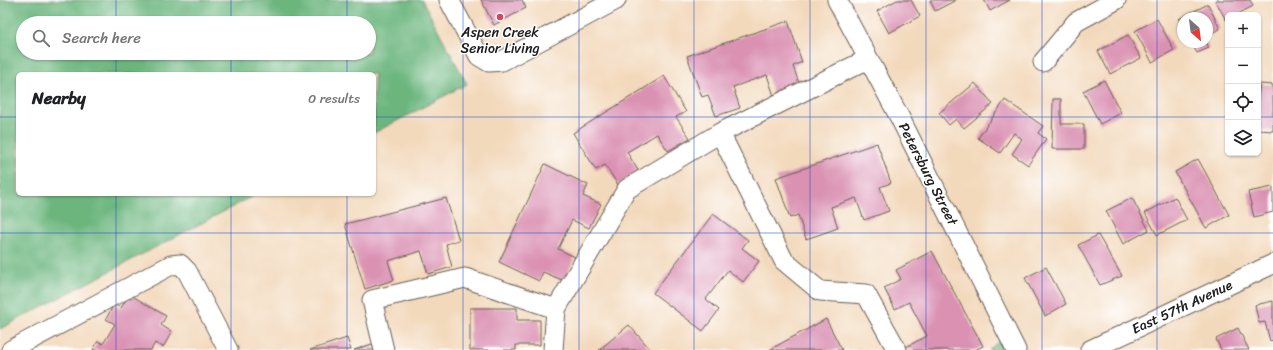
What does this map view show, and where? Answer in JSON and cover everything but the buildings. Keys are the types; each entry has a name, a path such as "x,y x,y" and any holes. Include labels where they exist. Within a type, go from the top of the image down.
{"street":[{"path":"449,0 479,56 489,62 502,61 616,0"},
{"name":"Petersburg Street","path":"837,0 900,118 1016,350"},
{"path":"1043,62 1076,22 1116,0"},
{"path":"553,350 556,309 627,189 720,134 868,59"},
{"path":"720,134 784,261 820,291 866,294 897,350"},
{"path":"11,350 171,265 180,264 187,270 228,350"},
{"name":"East 57th Avenue","path":"1090,350 1273,264"},
{"path":"384,350 372,300 465,278 556,309"}],"green space":[{"path":"0,0 422,0 467,84 376,132 376,72 16,72 16,196 253,196 0,329"},
{"path":"999,341 1004,350 989,350"}],"place":[{"name":"Aspen Creek Senior Living","path":"500,17"}]}
